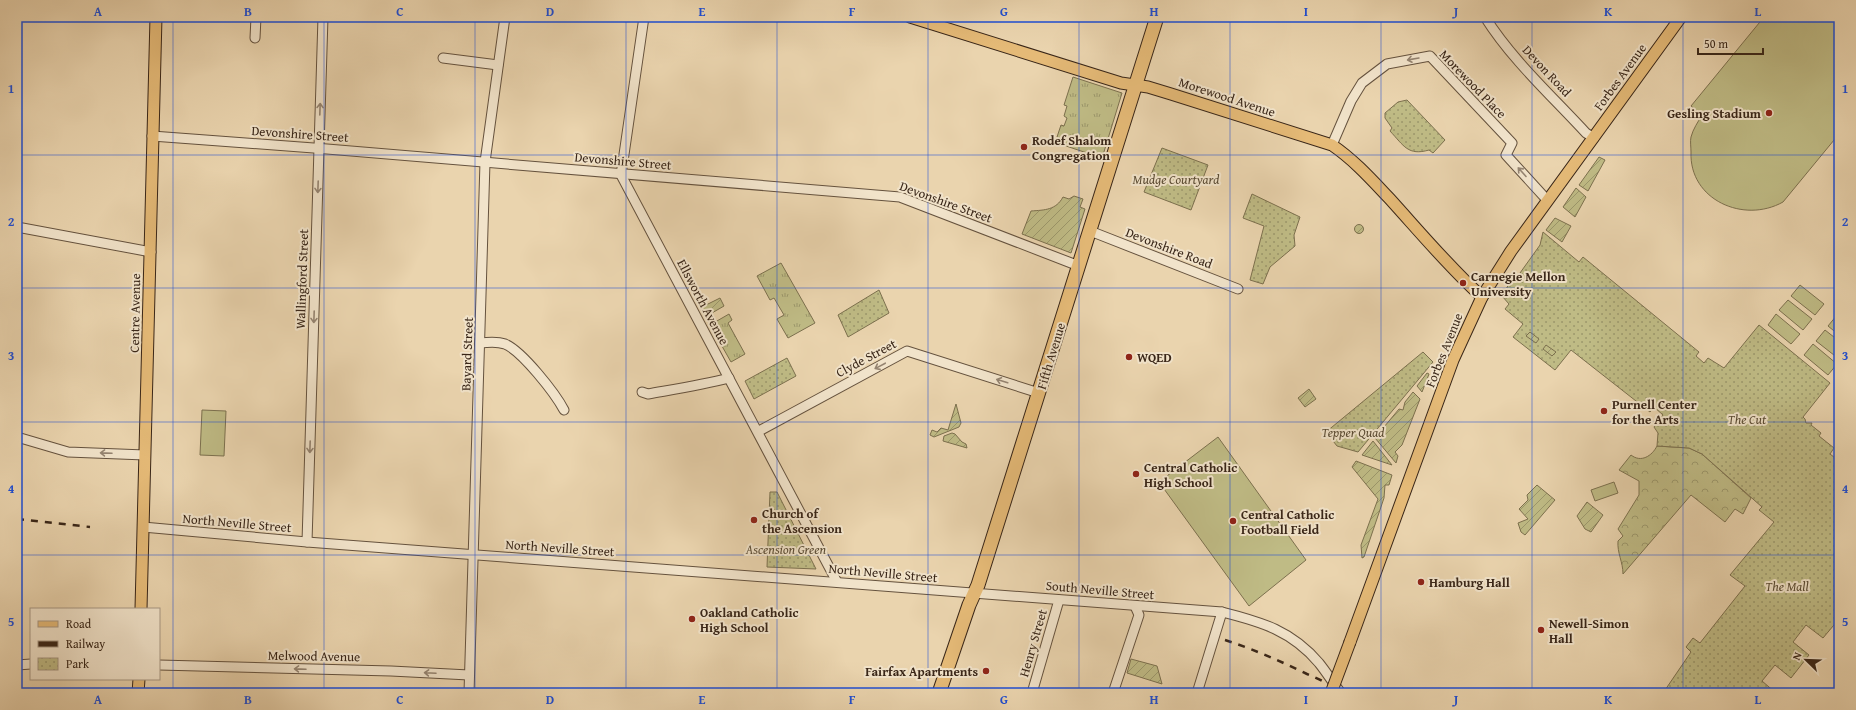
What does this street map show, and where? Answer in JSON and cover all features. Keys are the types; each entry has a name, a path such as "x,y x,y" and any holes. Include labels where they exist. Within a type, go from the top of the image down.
{"highway":[{"name":"Fifth Avenue","path":"939,693 969,605 976,593 1157,17"}],"main road":[{"name":"Centre Avenue","path":"141,608 156,17"},
{"name":"Forbes Avenue","path":"1331,693 1453,360 1482,296 1511,251 1681,17"},
{"name":"Morewood Avenue","path":"915,18 1121,83 1136,85 1171,94 1332,145 1345,154 1364,172 1456,272 1482,296"},
{"path":"138,693 139,680"}],"street":[{"path":"255,38 256,17"},
{"name":"Wallingford Street","path":"307,542 323,17"},
{"name":"Bayard Street","path":"469,693 485,162 505,17"},
{"path":"621,175 644,17"},
{"name":"Devon Road","path":"1485,17 1496,34 1521,64 1586,133 1594,138"},
{"name":"Morewood Place","path":"1332,145 1351,101 1362,83 1387,64 1430,56 1512,143 1506,155 1548,202"},
{"path":"443,58 498,65"},
{"name":"Devonshire Street","path":"152,136 319,148 621,175 900,197 1079,266"},
{"name":"Ellsworth Avenue","path":"621,175 759,432 837,582"},
{"path":"17,227 151,252"},
{"name":"Devonshire Road","path":"1090,231 1238,289"},
{"path":"480,343 494,341 505,344 517,352 552,391 564,410"},
{"name":"Clyde Street","path":"759,432 907,351 1039,393"},
{"path":"642,392 648,394 690,386 699,386 729,378"},
{"path":"17,437 68,452 145,455"},
{"name":"North Neville Street","path":"143,527 307,542 976,593"},
{"name":"South Neville Street","path":"976,593 1222,612 1245,617 1270,626 1302,645 1319,664 1341,693"},
{"name":"Henry Street","path":"1032,693 1059,600"},
{"path":"1113,693 1138,615 1135,606"},
{"path":"1197,693 1222,612"},
{"path":"17,665 30,664"},
{"name":"Melwood Avenue","path":"160,665 391,671 469,675"}],"green space":[{"name":"Gesling Stadium","path":"1764,17 1839,17 1839,134 1783,202 1768,208 1752,210 1736,209 1709,195 1699,183 1693,169 1691,137 1702,115 1691,106"},
{"path":"1073,77 1122,93 1103,155 1099,157 1063,145 1065,140 1057,137 1061,125 1064,126 1067,118 1064,116 1067,106 1064,105"},
{"path":"1407,100 1445,140 1433,153 1429,150 1422,152 1411,151 1390,131 1392,128 1385,118 1385,113 1398,102"},
{"name":"Mudge Courtyard","path":"1162,148 1208,165 1191,210 1144,192"},
{"path":"1599,157 1605,160 1588,191 1579,185"},
{"path":"1576,188 1586,197 1575,217 1563,207"},
{"path":"1252,194 1300,217 1294,235 1295,246 1270,267 1263,284 1250,280 1264,226 1243,218"},
{"path":"1074,196 1083,199 1080,207 1085,209 1071,253 1022,234 1031,211 1053,207 1057,205 1063,197 1069,199"},
{"path":"1555,218 1571,226 1562,242 1546,230"},
{"path":"1359,224 1364,229 1359,234 1354,229"},
{"name":"The Cut","path":"1543,232 1579,262 1583,257 1699,352 1696,356 1704,363 1708,358 1724,368 1759,325 1830,383 1803,417 1806,423 1812,423 1811,425 1821,433 1819,436 1834,448 1830,454 1839,461 1837,465 1839,467 1839,605 1837,608 1839,610 1839,619 1823,638 1806,625 1793,642 1809,655 1791,678 1775,665 1762,681 1776,693 1663,693 1691,652 1686,647 1693,638 1700,643 1745,586 1730,575 1774,522 1759,510 1762,507 1702,454 1689,448 1657,446 1658,433 1654,427 1663,415 1654,407 1650,412 1571,350 1555,370 1513,337 1523,324 1505,309 1509,304 1502,296 1509,284 1515,280 1540,245"},
{"path":"781,263 815,323 788,338 777,319 784,315 774,298 770,300 757,276"},
{"path":"1800,285 1824,304 1815,315 1791,296"},
{"path":"879,290 889,313 848,337 838,315"},
{"path":"720,298 724,306 705,317 700,308"},
{"path":"1788,300 1812,319 1803,330 1779,310"},
{"path":"729,314 732,320 728,323 745,354 731,362 710,325"},
{"path":"1776,314 1800,334 1791,344 1768,325"},
{"path":"1837,315 1839,317 1839,335 1828,326"},
{"path":"1825,330 1839,341 1839,359 1816,341"},
{"path":"1530,332 1539,339 1536,343 1526,336"},
{"path":"1813,344 1837,364 1828,375 1804,355"},
{"path":"1546,345 1556,352 1552,356 1543,349"},
{"name":"Tepper Quad","path":"1423,352 1433,362 1358,452 1337,446 1326,432"},
{"path":"787,358 796,376 754,399 745,381"},
{"path":"1427,373 1429,374 1422,392 1417,386"},
{"path":"1309,389 1316,399 1305,407 1298,398"},
{"path":"1413,392 1420,399 1402,445 1395,452 1398,456 1396,463 1375,438 1378,434 1382,435 1384,427 1399,409 1403,410 1405,402"},
{"path":"956,404 961,423 959,427 934,437 930,435 932,430 937,432 941,428 948,430"},
{"path":"202,410 226,411 224,456 200,455"},
{"path":"952,433 966,444 967,448 943,441 944,436"},
{"name":"Central Catholic Football Field","path":"1218,437 1306,560 1249,606 1159,482"},
{"path":"1373,441 1392,465 1362,455"},
{"path":"1657,446 1689,448 1702,454 1751,498 1743,514 1735,509 1725,522 1691,495 1623,574 1618,541 1623,536 1618,529 1639,495 1639,481 1619,470 1631,455 1639,458 1646,457 1655,450"},
{"path":"1356,461 1392,475 1389,485 1385,485 1384,498 1364,557 1362,558 1361,545 1378,499 1352,467"},
{"path":"1614,482 1618,493 1595,501 1591,490"},
{"path":"1537,485 1555,500 1525,535 1521,532 1518,523 1528,519 1519,509 1528,500 1527,495"},
{"name":"Ascension Green","path":"770,492 777,492 816,569 767,567"},
{"path":"1587,502 1603,515 1591,532 1585,529 1577,516"},
{"path":"1131,659 1157,666 1162,684 1127,673"}],"railway":[{"path":"17,519 90,527"},
{"path":"1225,640 1287,664 1325,682 1342,693"}],"place":[{"name":"Gesling Stadium","path":"1769,113"},
{"name":"Rodef Shalom Congregation","path":"1024,147"},
{"name":"Carnegie Mellon University","path":"1463,283"},
{"name":"WQED","path":"1129,357"},
{"name":"Purnell Center for the Arts","path":"1604,411"},
{"name":"Central Catholic High School","path":"1136,474"},
{"name":"Church of the Ascension","path":"754,520"},
{"name":"Central Catholic Football Field","path":"1233,521"},
{"name":"Hamburg Hall","path":"1421,582"},
{"name":"Oakland Catholic High School","path":"692,619"},
{"name":"Newell-Simon Hall","path":"1541,630"},
{"name":"Fairfax Apartments","path":"986,671"}],"park label":[{"name":"The Mall","path":"1787,586"}]}
